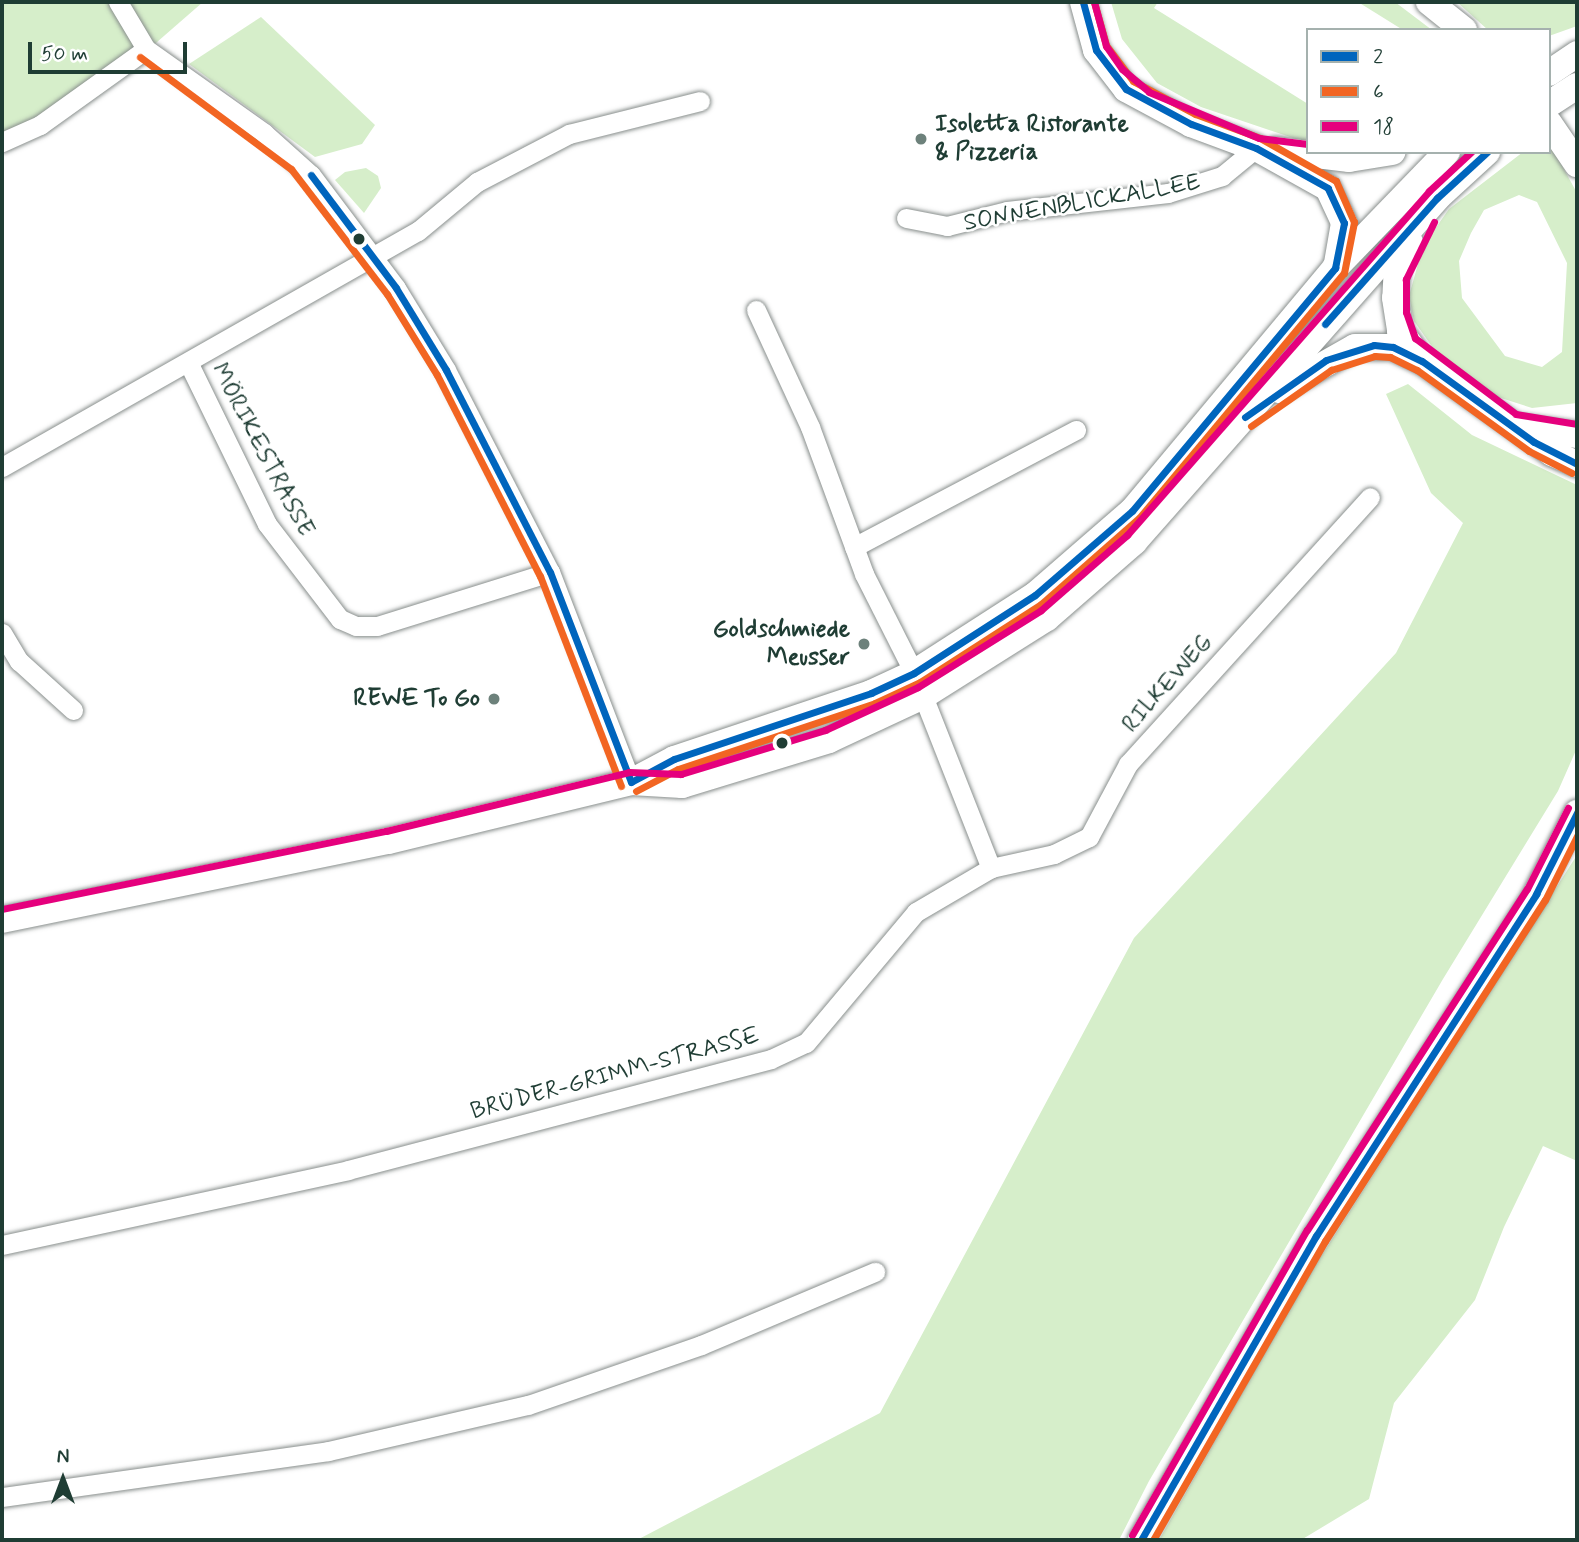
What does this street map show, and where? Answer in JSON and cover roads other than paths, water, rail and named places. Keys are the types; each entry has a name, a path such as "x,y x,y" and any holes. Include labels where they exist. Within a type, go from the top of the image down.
{"main road":[{"path":"1083,2 1096,50 1126,89 1191,124 1256,148 1313,177 1333,195 1344,223 1335,268"},
{"path":"1429,2 1462,28"},
{"path":"1551,65 1577,54"},
{"path":"1551,72 1577,54"},
{"path":"1551,103 1577,86"},
{"path":"1551,126 1577,164"},
{"path":"1256,148 1306,154"},
{"path":"1307,154 1349,159 1380,154"},
{"path":"2,920 388,841 631,782 682,785 749,767 829,740 918,684 1035,595 1132,511 1335,268 1445,154"},
{"path":"918,684 998,652 1056,610 1134,542 1437,198 1486,154"},
{"path":"1422,361 1400,331 1395,277 1402,256 1437,198"},
{"path":"1252,408 1325,360 1355,347 1393,348 1422,361 1552,453 1577,464"},
{"path":"1512,424 1576,435"},
{"path":"1141,1540 1316,1236 1536,894 1577,813"}],"street":[{"path":"118,2 145,49 284,148 312,175 373,256 446,370 550,572 631,782"},
{"path":"2,142 40,125 145,49"},
{"path":"2,467 418,231 477,182 569,135 700,100"},
{"name":"SONNENBLICKALLEE","path":"906,218 947,226 1007,211 1168,193 1222,176 1256,148"},
{"path":"757,310 810,427 854,547 918,684 991,867"},
{"name":"MÖRIKESTRASSE","path":"188,362 267,524 340,619 356,626 377,626 550,572"},
{"path":"854,547 1076,430"},
{"name":"RILKEWEG","path":"991,867 1054,855 1089,837 1128,764 1370,498"},
{"path":"2,633 19,661 73,710"},
{"name":"BRÜDER-GRIMM-STRASSE","path":"2,1245 348,1170 790,1052 806,1043 831,1018 916,912 991,867"},
{"path":"2,1497 328,1451 528,1405 701,1346 875,1272"}],"place":[{"name":"Isoletta Ristorante & Pizzeria","path":"921,139"},
{"name":"Goldschmiede Meusser","path":"864,644"},
{"name":"REWE To Go","path":"494,699"}]}
